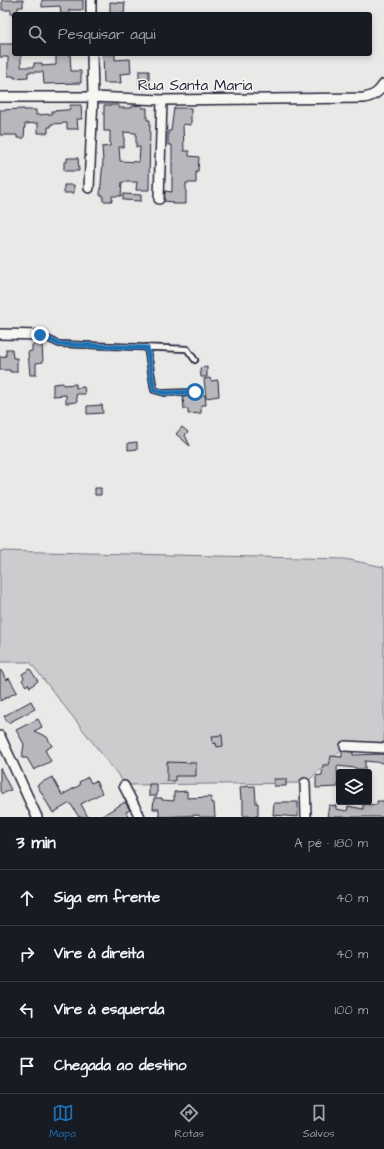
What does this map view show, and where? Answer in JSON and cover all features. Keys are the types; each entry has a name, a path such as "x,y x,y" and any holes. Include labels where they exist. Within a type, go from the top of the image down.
{"street":[{"path":"91,0 91,12"},
{"path":"89,188 93,96 92,56"},
{"name":"Rua Santa Maria","path":"0,97 93,96 162,100 364,98 373,96 384,84"},
{"path":"159,199 162,100"},
{"path":"0,334 40,335"},
{"path":"0,736 38,817"},
{"path":"345,746 384,748"},
{"path":"305,783 306,817"},
{"path":"124,786 140,817"}],"lane":[{"path":"40,335 59,344 187,349 195,360"},
{"path":"147,348 154,390 165,393 195,392"}],"shaded area":[{"path":"0,551 345,559 384,567 384,745 345,746 306,783 126,785 30,662 0,662"}],"building":[{"path":"2,0 23,0 23,7 18,7 18,12 12,12 11,14 11,10 2,10"},
{"path":"42,0 83,0 83,10 69,10 69,12 61,12 60,6 42,7"},
{"path":"110,2 125,3 124,12 110,12"},
{"path":"0,44 12,44 12,56 21,56 21,67 34,67 34,63 42,63 42,66 56,65 56,56 70,56 71,71 81,71 81,83 44,84 43,72 28,72 28,77 14,78 14,76 8,76 8,57 0,57"},
{"path":"103,56 115,56 115,60 130,59 131,73 120,74 121,83 104,83"},
{"path":"139,71 149,71 149,85 139,85"},
{"path":"70,105 81,105 82,119 77,119 78,129 67,129 67,123 51,124 51,127 48,127 48,133 38,133 38,123 25,124 24,138 17,138 17,135 0,135 0,110 24,109 36,110 36,115 52,114 52,111 70,109"},
{"path":"104,105 119,105 119,108 132,108 132,106 142,105 142,108 147,108 147,120 150,120 149,190 136,190 137,182 122,182 121,196 112,196 112,201 103,201 103,195 100,195 103,161 102,147 110,146 110,131 104,131","holes":["124,132 136,133 136,147 140,147 139,162 120,161 119,147 124,147"]},
{"path":"174,108 191,108 191,125 183,124 184,151 189,151 189,156 199,157 198,172 196,172 196,183 186,183 186,204 172,204 172,202 164,201 165,191 172,192 172,145 168,145 168,131 171,131"},
{"path":"67,158 78,158 79,171 64,171 64,162 67,162"},
{"path":"64,185 74,185 74,193 64,193"},
{"path":"123,194 141,195 141,201 123,200"},
{"path":"42,344 43,362 36,363 36,375 30,375 28,352 32,351 32,345"},
{"path":"6,349 12,349 13,358 17,358 17,372 0,370 0,357 6,356"},
{"path":"207,367 207,377 201,377 200,368"},
{"path":"210,378 211,381 218,380 219,396 206,398 204,379"},
{"path":"63,383 63,385 76,384 76,388 84,387 85,394 76,394 77,402 66,403 66,395 53,396 53,384"},
{"path":"205,395 206,405 201,405 201,413 188,414 188,409 184,409 183,397"},
{"path":"102,405 103,413 87,414 87,406"},
{"path":"182,427 188,432 185,435 190,446 176,434"},
{"path":"137,442 137,449 128,450 128,443"},
{"path":"95,488 101,488 101,495 95,495"},
{"path":"0,669 7,680 9,678 17,692 0,701"},
{"path":"30,669 38,681 30,687 28,684 26,686 22,680 24,678 22,674"},
{"path":"31,701 35,709 8,723 4,716"},
{"path":"38,719 42,727 34,731 47,737 52,746 45,750 51,761 34,770 27,758 22,758 24,744 16,730"},
{"path":"222,735 223,746 217,747 216,743 213,744 212,736"},
{"path":"342,751 353,752 353,755 384,754 384,763 365,761 365,769 337,766 336,787 316,788 316,776 322,775 323,765 329,765 331,756 342,757"},
{"path":"167,762 196,763 196,776 175,776 175,781 167,781"},
{"path":"0,768 11,790 2,794 0,791"},
{"path":"52,777 62,795 80,785 79,782 88,777 91,783 96,781 102,793 81,804 88,817 79,817 70,803 53,813 37,785"},
{"path":"274,779 286,779 286,786 274,786"},
{"path":"149,784 157,784 157,796 149,796"},
{"path":"255,786 256,803 258,803 258,816 243,816 243,800 241,800 240,787"},
{"path":"187,791 187,798 211,797 211,803 214,803 215,817 200,817 199,815 159,817 159,809 153,809 154,798 174,801 174,792"},
{"path":"377,801 384,801 384,817 327,817 329,805 336,806 336,809 347,811 348,806 363,809 363,805 377,805"},
{"path":"125,802 130,810 126,812 129,817 100,817"},
{"path":"298,802 298,817 273,815 274,803"}],"route":[{"path":"40,335 59,344 147,348 154,390 165,393 195,392"}]}
